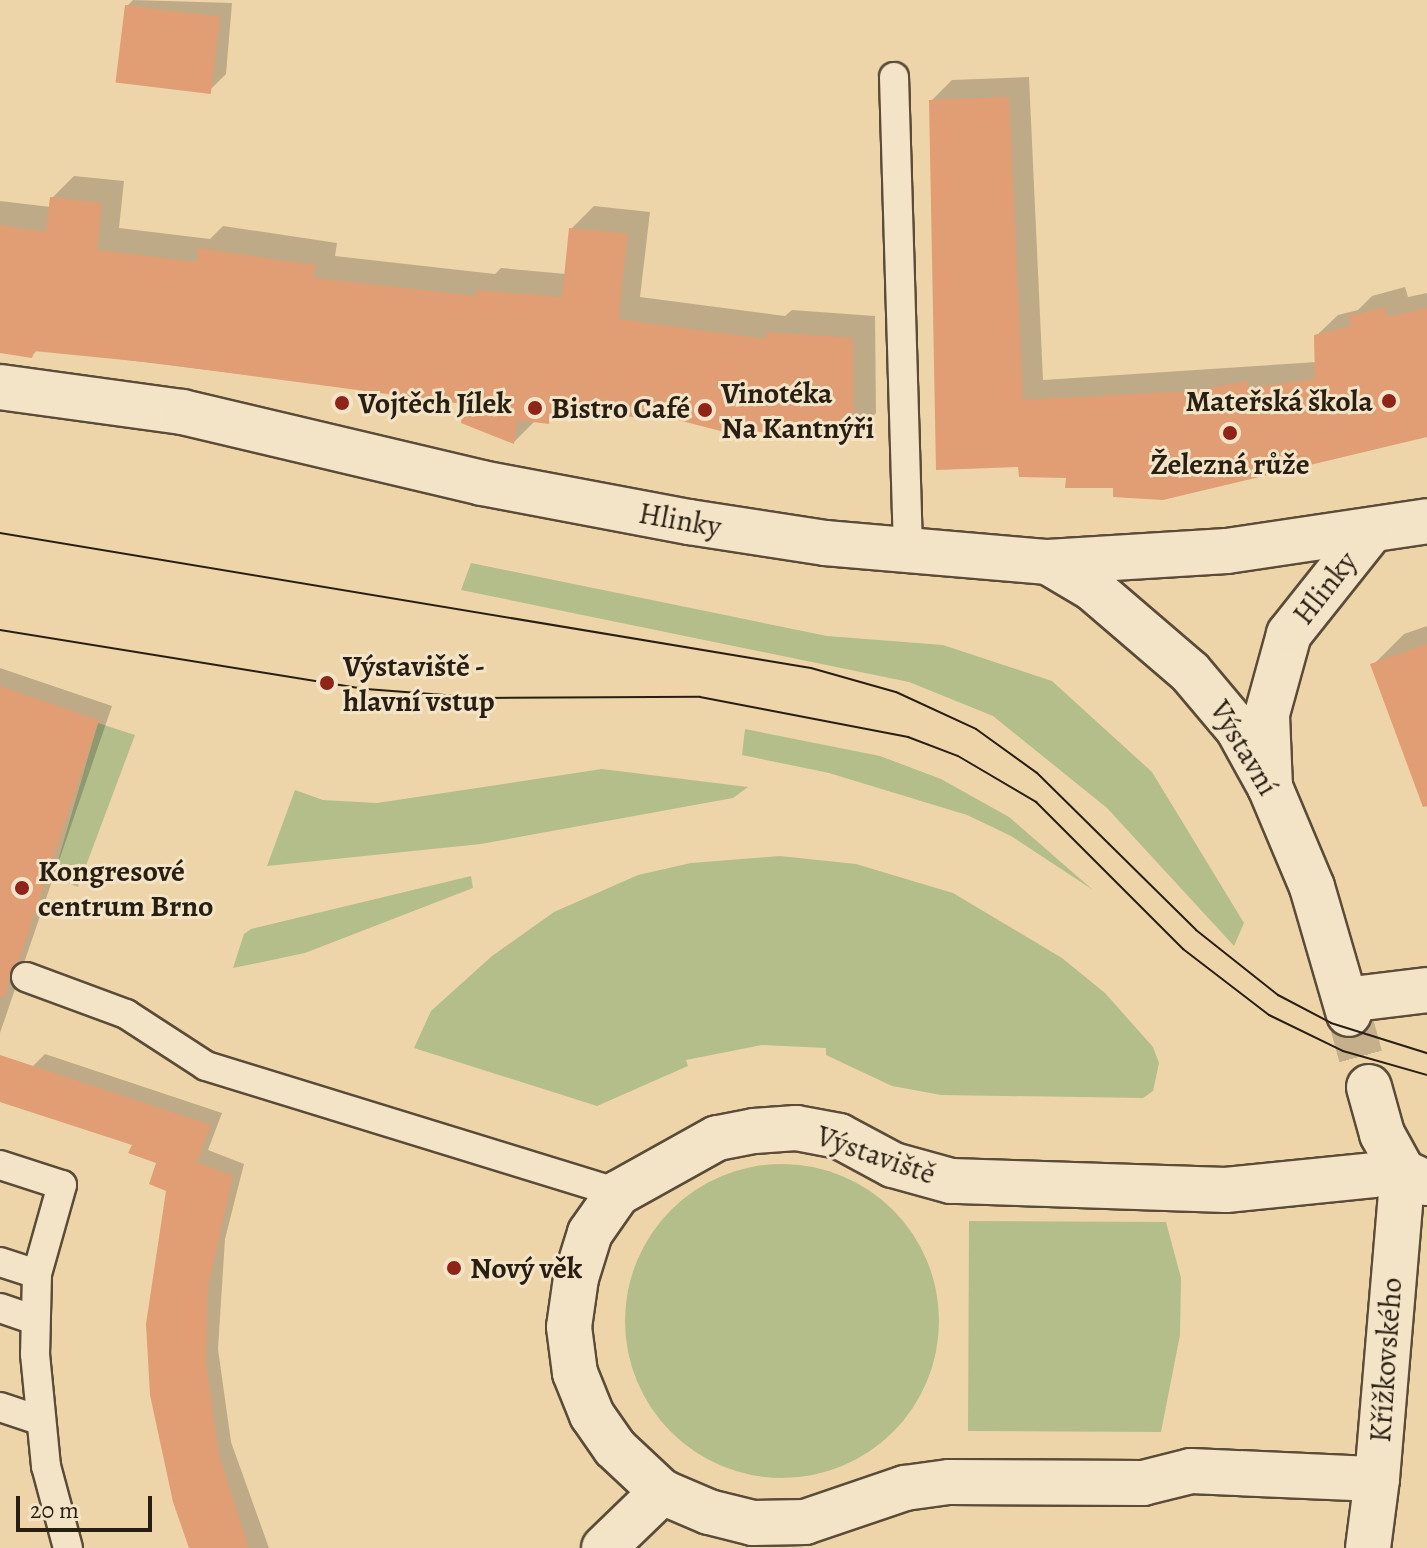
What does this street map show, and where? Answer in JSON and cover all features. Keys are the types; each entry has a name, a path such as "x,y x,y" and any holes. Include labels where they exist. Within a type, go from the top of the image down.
{"street":[{"name":"Hlinky","path":"0,387 182,412 482,483 689,522 908,551 1048,562 1227,551 1370,532 1427,521"},
{"name":"Hlinky","path":"1270,787 1267,714 1289,634 1370,532"},
{"name":"Výstavní","path":"1048,562 1092,588 1213,694 1270,787 1312,887 1348,1007 1427,990"},
{"path":"1369,1087 1382,1134 1415,1178"},
{"name":"Výstaviště","path":"1377,1479 1191,1471 1143,1483 949,1482 905,1488 805,1522 753,1523 709,1512 662,1492 615,1448 592,1415 575,1373 569,1327 576,1278 590,1233 618,1193 717,1138 796,1128 839,1136 893,1165 951,1181 1226,1190 1415,1178"},
{"name":"Křížkovského","path":"1368,1548 1415,1178"},
{"path":"604,1548 662,1492"}],"lane":[{"path":"894,77 908,551"},
{"path":"26,977 126,1014 206,1066 618,1193"},
{"path":"0,1165 62,1185 37,1274 35,1320 39,1420 68,1548"},
{"path":"0,1262 37,1274"},
{"path":"0,1308 35,1320"},
{"path":"0,1407 39,1420"}],"green space":[{"path":"471,563 827,636 943,645 1052,681 1152,772 1244,923 1234,946 1107,808 993,716 909,682 461,590"},
{"path":"98,723 135,735 78,887 53,878"},
{"path":"745,729 880,756 941,779 1009,817 1093,890 1011,836 967,815 829,773 742,755"},
{"path":"602,769 748,787 733,798 481,844 267,866 295,790 323,800 377,803"},
{"path":"780,856 856,864 953,893 1062,958 1105,993 1153,1047 1159,1063 1153,1091 1143,1098 941,1095 892,1086 826,1055 826,1048 762,1045 686,1060 688,1066 597,1106 414,1048 431,1011 492,956 554,912 638,875 691,863"},
{"path":"471,876 473,888 305,953 233,968 244,934 251,929"},
{"path":"767,1164 797,1164 828,1170 856,1182 882,1199 904,1221 921,1247 933,1275 939,1336 928,1381 913,1409 882,1443 856,1460 828,1472 797,1478 767,1478 736,1472 708,1460 682,1443 660,1421 643,1395 631,1367 625,1336 625,1306 631,1275 643,1247 660,1221 682,1199 708,1182 736,1170"},
{"path":"969,1221 1166,1222 1181,1278 1180,1335 1161,1432 968,1431"}],"building":[{"path":"125,5 220,17 211,94 115,82"},
{"path":"1009,97 1023,400 1192,391 1248,381 1249,388 1315,379 1314,335 1351,326 1349,316 1385,307 1387,317 1427,308 1427,437 1163,500 1113,497 1113,488 1065,488 1066,478 1019,477 1018,467 936,470 929,100"},
{"path":"50,197 102,203 97,250 197,262 198,248 315,265 314,278 476,296 476,290 562,297 569,228 628,234 618,319 766,339 767,332 853,338 854,438 746,431 744,437 647,412 647,419 552,406 549,424 517,420 514,444 461,423 463,404 155,363 34,351 32,358 0,353 0,225 46,232"},
{"path":"1427,644 1427,806 1423,807 1370,664"},
{"name":"Kongresové centrum Brno","path":"0,686 99,720 18,963 10,972 6,997 0,996"},
{"path":"0,1055 211,1125 197,1162 233,1176 208,1287 206,1363 219,1455 249,1548 189,1548 173,1502 150,1395 146,1324 166,1191 149,1184 156,1163 128,1153 132,1145 0,1102"}],"tunnel":[{"path":"1349,1014 1369,1087"}],"tram line":[{"path":"0,533 811,668 896,692 976,729 1037,773 1196,930 1278,995 1331,1023 1427,1053"},
{"path":"0,630 366,689 484,698 700,697 908,737 958,756 1036,802 1183,949 1269,1015 1343,1051 1427,1075"}],"place":[{"name":"Mateřská škola","path":"1389,401"},
{"name":"Vojtěch Jílek","path":"342,403"},
{"name":"Bistro Café","path":"535,408"},
{"name":"Vinotéka Na Kantnýři","path":"705,410"},
{"name":"Železná růže","path":"1230,433"},
{"name":"Výstaviště - hlavní vstup","path":"327,683"},
{"name":"Kongresové centrum Brno","path":"22,888"},
{"name":"Nový věk","path":"454,1268"}]}
